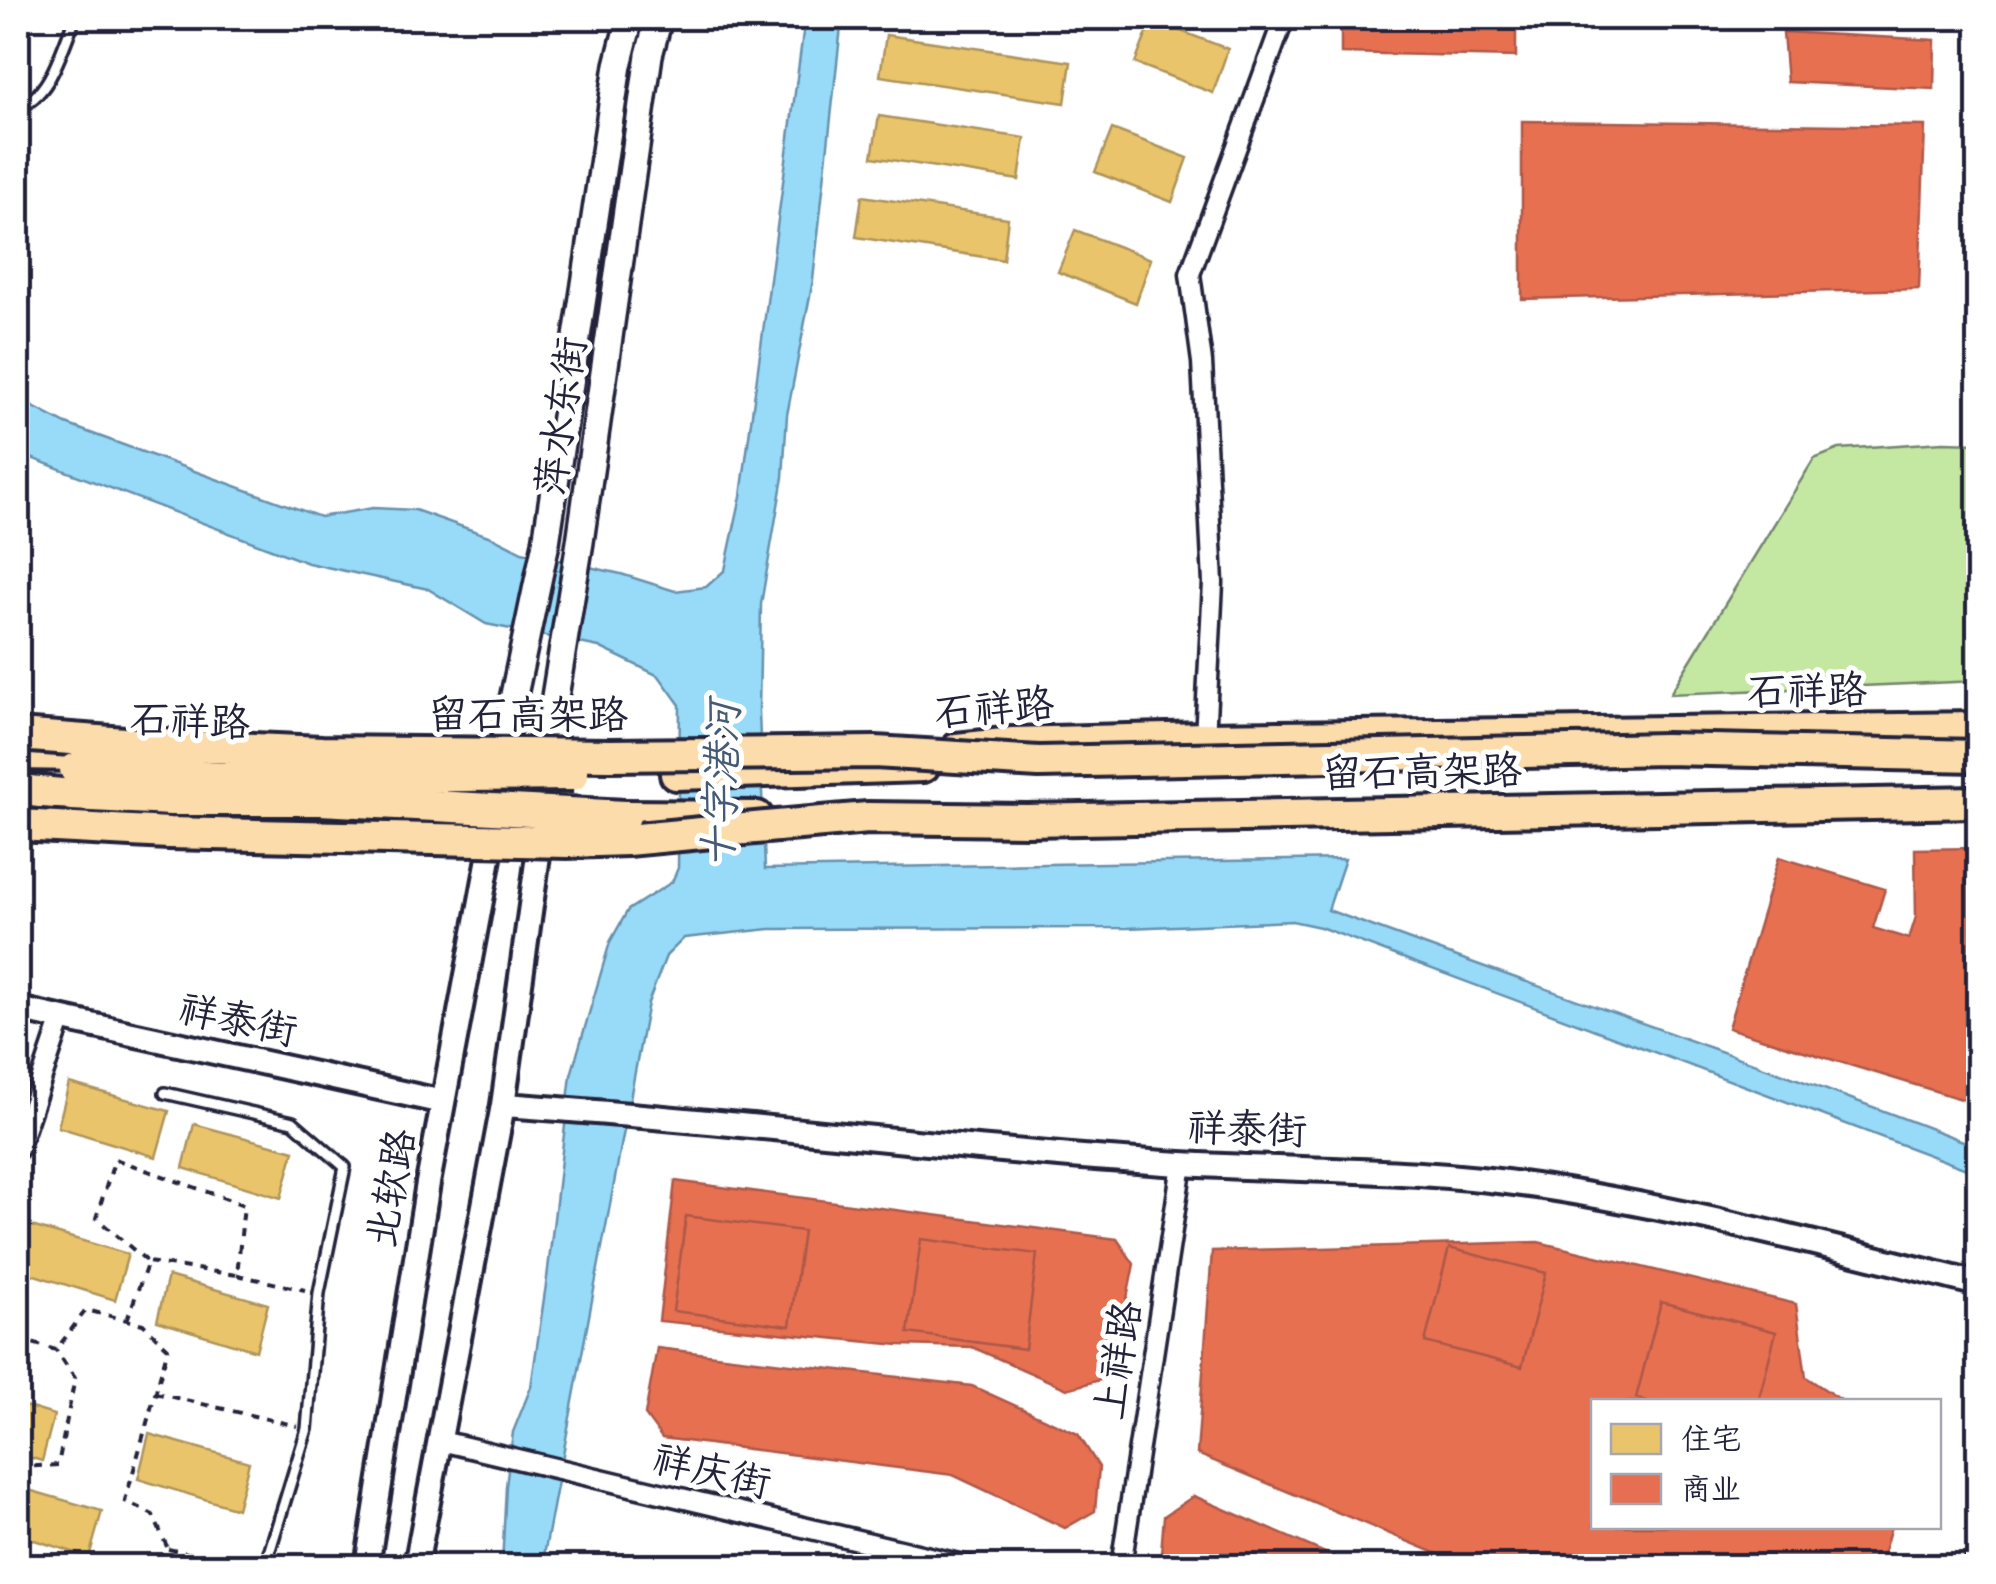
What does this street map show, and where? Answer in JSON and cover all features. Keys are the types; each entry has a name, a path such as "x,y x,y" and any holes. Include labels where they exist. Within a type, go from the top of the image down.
{"main road":[{"name":"萍水东街","path":"495,824 499,766 546,543 618,65 630,18"},
{"name":"萍水东街","path":"542,827 544,766 649,55 659,18"},
{"name":"石祥路","path":"76,773 199,763 544,766 872,759 1012,743 1205,738 1978,728"},
{"name":"留石高架路","path":"18,734 322,752 875,752 1039,762"},
{"name":"留石高架路","path":"18,766 76,773 240,778 676,774 1665,748 1978,756"},
{"path":"18,752 76,773"},
{"name":"留石高架路","path":"18,790 76,773 171,800 320,800 625,816 1027,820 1978,802"},
{"path":"18,806 662,834 1978,816"},
{"name":"留石高架路","path":"18,825 568,842 868,818"}],"street":[{"path":"1205,738 1213,583 1202,362 1190,274 1284,18"},
{"name":"北软路","path":"367,1566 443,1102 495,824"},
{"path":"416,1566 504,1105 542,827"},
{"name":"祥泰街","path":"18,1009 443,1102"},
{"path":"18,1150 62,1018"},
{"name":"祥泰街","path":"504,1105 1182,1164 1378,1170 1531,1185 1760,1228 1978,1284"},
{"name":"上祥路","path":"1121,1566 1182,1164"},
{"name":"祥庆街","path":"441,1441 967,1566"}],"lane":[{"path":"18,106 30,104 44,87 76,18"},
{"path":"165,1093 294,1122 345,1167 319,1293 306,1429 265,1566"}],"path":[{"path":"237,1275 244,1206 115,1159 96,1218 148,1262 237,1275 319,1293"},
{"path":"127,1320 148,1262"},
{"path":"56,1350 86,1310 143,1324 168,1348 125,1501 153,1515 168,1550"},
{"path":"18,1339 56,1350 75,1378 58,1465 18,1467"},
{"path":"156,1393 306,1429"},
{"path":"18,1536 24,1537 18,1557"},
{"path":"153,1566 168,1550"},
{"path":"168,1550 250,1566"}],"green space":[{"path":"1978,443 1978,681 1670,694 1814,459 1839,449"}],"water":[{"name":"十字港河","path":"805,18 842,18 813,280 787,415 783,477 761,604 759,712 765,869 1345,859 1328,910 1963,1141 1978,1148 1978,1170 1969,1170 1320,927 1292,921 1127,928 770,929 684,938 666,956 648,1003 542,1566 502,1566 513,1432 531,1387 571,1075 610,942 628,910 672,882 678,868 680,705 659,676 599,647 486,624 428,589 308,563 18,453 18,399 66,424 320,517 373,508 415,510 522,552 621,574 675,591 706,587 725,570 741,496"}],"building: 住宅":[{"path":"1152,20 1228,49 1213,93 1135,63"},
{"path":"886,35 1071,62 1065,103 880,76"},
{"path":"879,116 1025,138 1019,180 872,157"},
{"path":"1112,129 1188,158 1172,202 1095,172"},
{"path":"862,196 1008,218 1003,260 856,237"},
{"path":"1075,230 1151,259 1136,303 1058,272"},
{"path":"69,1083 169,1111 156,1157 58,1127"},
{"path":"194,1124 294,1151 281,1198 183,1168"},
{"path":"28,1225 128,1254 115,1300 18,1270"},
{"path":"168,1276 268,1304 256,1351 157,1321"},
{"path":"18,1404 54,1415 42,1461 18,1454"},
{"path":"149,1434 249,1462 237,1509 138,1479"},
{"path":"18,1487 102,1511 89,1557 18,1535"}],"building: 商业":[{"path":"1341,18 1516,18 1516,57 1341,53"},
{"path":"1783,32 1935,40 1934,89 1787,82"},
{"path":"1522,121 1925,126 1919,289 1522,299"},
{"path":"1978,848 1978,1104 1728,1028 1779,857 1885,889 1873,928 1909,939 1916,917 1915,849"},
{"path":"675,1181 1117,1239 1134,1264 1111,1377 1067,1389 972,1347 899,1345 659,1321"},
{"path":"686,1216 803,1231 790,1326 673,1311"},
{"path":"921,1239 1037,1254 1025,1349 908,1333"},
{"path":"1538,1242 1796,1304 1806,1377 1839,1399 1591,1399 1591,1529 1890,1529 1880,1566 1467,1566 1197,1454 1212,1251"},
{"path":"1449,1248 1546,1273 1522,1367 1425,1342"},
{"path":"1661,1302 1776,1332 1759,1399 1636,1398"},
{"path":"657,1348 972,1386 1078,1434 1099,1467 1095,1511 1065,1528 953,1475 662,1438 645,1415"},
{"path":"1194,1496 1355,1566 1166,1566 1161,1553 1164,1516"}]}
